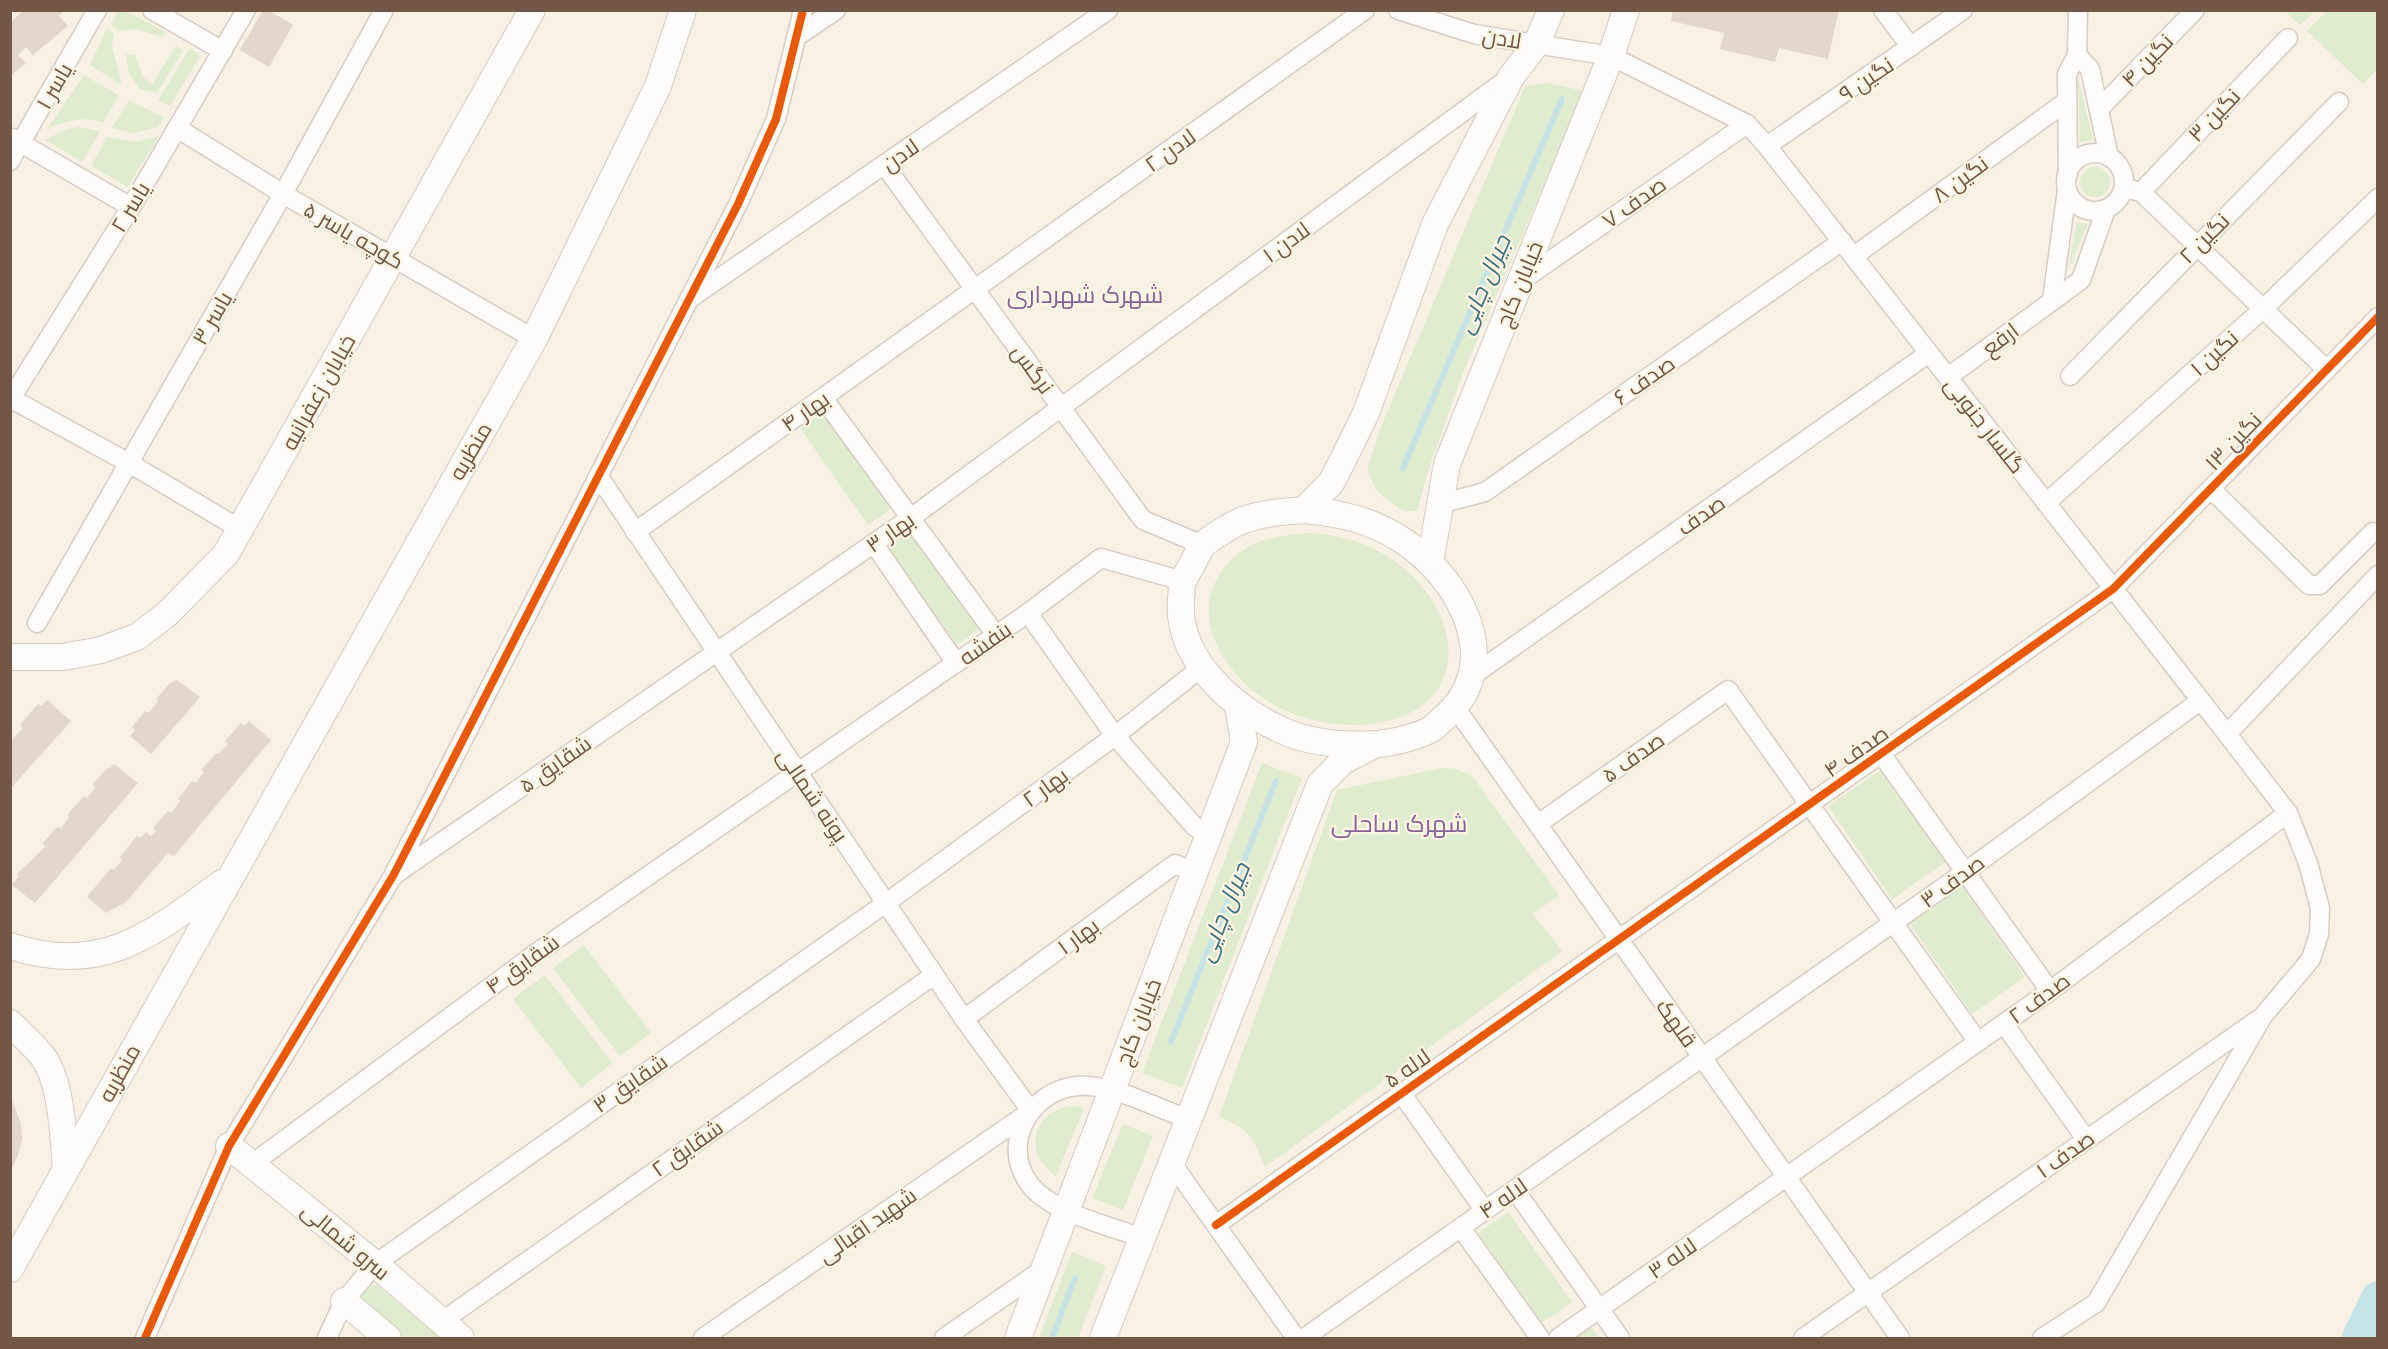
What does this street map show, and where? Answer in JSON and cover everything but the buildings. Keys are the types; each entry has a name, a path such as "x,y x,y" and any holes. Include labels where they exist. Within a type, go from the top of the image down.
{"main road":[{"name":"خیابان زعفرانیه","path":"10,657 63,657 101,650 137,637 167,614 226,554 532,10"},
{"name":"منظریه","path":"10,1269 534,339 658,86 683,10"},
{"path":"1304,510 1331,483 1366,413 1435,224 1511,77 1537,43 1551,10"},
{"name":"خیابان کاج","path":"1430,563 1447,464 1611,56 1626,10"},
{"path":"1304,510 1338,513 1372,524 1403,540 1430,563 1453,592 1470,625 1475,650 1472,675 1466,691 1455,707 1433,728 1400,740 1377,744 1328,743 1280,730 1238,704 1218,687 1202,667 1190,646 1180,615 1183,581 1203,545 1239,521 1271,513 1304,510"},
{"name":"خیابان کاج","path":"1018,1338 1244,742 1238,704"},
{"path":"1103,1338 1320,784 1343,761 1377,744"},
{"name":"منظریه","path":"10,946 31,952 70,956 92,955 116,950 145,938 229,878"},
{"path":"10,1023 44,1058 55,1087 62,1118 66,1167"},
{"name":"سرو شمالی","path":"229,1146 375,1263 461,1338"},
{"path":"344,1301 388,1338"}],"street":[{"name":"یاسر ۱","path":"10,161 16,140 97,10"},
{"path":"152,10 223,51"},
{"name":"یاسر ۲","path":"11,399 130,207 246,10"},
{"name":"یاسر ۳","path":"37,623 283,194 384,10"},
{"path":"146,1338 229,1146 393,876 738,204 776,119 803,10"},
{"path":"796,37 836,10"},
{"name":"لادن","path":"691,298 1108,10"},
{"name":"لادن ۲","path":"975,291 1365,10"},
{"path":"1883,10 1911,47"},
{"name":"نگین ۹","path":"1767,146 1963,10"},
{"name":"نگین ۴","path":"2099,109 2195,10"},
{"name":"لادن","path":"1401,11 1474,34 1537,43"},
{"path":"2052,300 2068,182 2067,74 2077,55 2078,11"},
{"name":"نگین ۳","path":"2132,190 2288,38"},
{"name":"گلسار جنوبی","path":"1537,43 1611,56 1747,123 1854,256 2288,813 2308,863 2320,908 2319,934 2311,959 2263,1016"},
{"path":"2077,55 2090,69 2109,157 2122,170 2132,190 2197,244 2327,370"},
{"name":"لادن ۱","path":"1060,407 1511,77"},
{"name":"نگین ۸","path":"1854,256 2067,101"},
{"name":"نگین ۲","path":"2070,376 2197,244 2339,102"},
{"name":"صدف ۷","path":"1521,281 1747,123"},
{"name":"کوچه یاسر ۵","path":"177,128 283,194 534,339"},
{"path":"16,140 130,207"},
{"path":"2109,157 2091,154 2074,162 2068,182 2078,206 2097,211 2106,209 2132,190"},
{"name":"نرگس","path":"885,166 1143,520 1203,545"},
{"name":"نگین ۱","path":"2046,503 2263,309 2378,198"},
{"name":"ارفع","path":"1948,377 2081,280 2106,209"},
{"name":"صدف ۶","path":"1440,504 1485,492 1842,241"},
{"name":"بهار ۴","path":"635,532 975,291"},
{"name":"نگین ۱۳","path":"2113,589 2378,316"},
{"name":"صدف","path":"1472,675 1929,353"},
{"path":"823,398 996,635"},
{"path":"11,399 129,463 240,529"},
{"name":"بهار ۳","path":"716,652 912,518 1060,407"},
{"name":"پونه شمالی","path":"599,477 885,903 1030,1111"},
{"path":"2211,489 2309,585 2320,585 2373,532"},
{"path":"874,544 956,663"},
{"name":"بنفشه","path":"797,772 1028,614 1101,558 1183,581"},
{"path":"2227,734 2378,575"},
{"name":"صدف ۴","path":"1620,941 2113,589"},
{"path":"1028,614 1115,736 1195,827 1208,835"},
{"name":"شقایق ۵","path":"393,876 716,652"},
{"name":"بهار ۲","path":"885,903 1115,736 1202,667"},
{"name":"صدف ۵","path":"1538,824 1728,690 1810,806"},
{"name":"صدف ۳","path":"1701,1057 1965,872 2200,701"},
{"name":"قلهک","path":"1455,707 1900,1338"},
{"path":"1882,755 2050,991"},
{"name":"شقایق ۴","path":"252,1164 535,954 797,772"},
{"path":"1810,806 1978,1042"},
{"name":"صدف ۲","path":"1786,1177 2050,991 2288,813"},
{"name":"بهار ۱","path":"964,1019 1175,864 1194,872"},
{"name":"شقایق ۳","path":"327,1338 344,1301 375,1263 885,903"},
{"name":"لاله ۵","path":"1216,1225 1620,941"},
{"name":"شقایق ۲","path":"441,1322 934,975"},
{"path":"2042,1338 2096,1303 2263,1016"},
{"name":"صدف ۱","path":"1803,1338 2263,1016"},
{"path":"2004,1024 2086,1139"},
{"name":"لاله ۴","path":"1305,1338 1701,1057"},
{"name":"شهید اقبالی","path":"703,1338 1030,1111 1049,1094 1069,1086 1090,1086 1112,1091 1188,1119"},
{"path":"1402,1094 1485,1211"},
{"path":"1030,1111 1022,1125 1018,1146 1021,1167 1031,1186 1041,1195 1067,1210 1142,1238"},
{"path":"1171,1162 1296,1338"},
{"name":"لاله ۳","path":"1558,1338 1786,1177"},
{"path":"1515,1190 1620,1338"},
{"path":"1461,1228 1540,1338"},
{"path":"944,1338 1045,1268"}],"green space":[{"path":"118,11 125,11 166,32 162,37 136,29 119,31 111,25"},
{"path":"2285,11 2315,11 2300,25"},
{"path":"2327,11 2377,11 2377,69 2363,84 2307,31"},
{"path":"107,28 114,35 112,47 122,85 90,65"},
{"path":"176,46 183,50 157,93 139,89 129,73 126,54 135,55 143,77 152,84"},
{"path":"190,48 200,56 170,106 158,100"},
{"path":"84,75 119,95 103,123 89,119 75,120 47,129"},
{"path":"2078,78 2093,140 2080,142"},
{"path":"1547,83 1584,91 1463,373 1428,471 1417,511 1403,511 1377,491 1367,471 1380,429 1525,86"},
{"path":"129,101 164,117 158,127 133,133 112,128"},
{"path":"79,127 100,132 82,162 45,140 67,129"},
{"path":"159,136 128,187 91,166 107,137 136,142"},
{"path":"2095,167 2105,172 2110,182 2105,192 2095,197 2085,192 2080,182 2085,172"},
{"path":"2077,222 2088,224 2067,272"},
{"path":"823,412 892,508 868,525 800,428"},
{"path":"911,531 980,628 957,645 888,548"},
{"path":"1309,533 1351,540 1381,552 1415,578 1433,602 1445,628 1448,654 1444,678 1430,699 1406,715 1372,724 1352,725 1321,722 1291,713 1255,692 1225,659 1215,640 1209,620 1210,599 1217,579 1225,567 1245,549 1256,543 1281,536"},
{"path":"1262,763 1302,778 1182,1088 1142,1073"},
{"path":"1442,768 1456,769 1472,776 1559,895 1533,914 1562,951 1265,1167 1249,1135 1238,1126 1219,1117 1337,790"},
{"path":"1882,769 1946,862 1892,899 1828,806"},
{"path":"1961,884 2025,977 1972,1014 1908,921"},
{"path":"584,945 651,1033 620,1056 553,968"},
{"path":"545,975 612,1063 581,1088 513,999"},
{"path":"1073,1106 1084,1108 1056,1176 1045,1167 1038,1156 1035,1145 1036,1134 1040,1124 1048,1116"},
{"path":"1123,1124 1153,1136 1123,1210 1092,1198"},
{"path":"1508,1212 1572,1302 1542,1323 1478,1233"},
{"path":"1072,1252 1106,1266 1078,1338 1039,1338"},
{"path":"372,1285 379,1287 441,1338 397,1338 358,1302 362,1288"},
{"path":"1590,1325 1599,1338 1571,1338"}],"waterway":[{"name":"جیرال چایی","path":"1403,468 1562,99"},
{"name":"جیرال چایی","path":"1171,1042 1276,781"},
{"name":"جیرال چایی","path":"1052,1338 1075,1278"},
{"path":"2359,1338 2378,1298"}],"cycle path":[{"path":"145,1338 229,1146 393,876 738,204 776,119 803,10"},
{"path":"1216,1225 2113,589 2378,317"}],"district":[{"name":"شهرک شهرداری","path":"1085,294"},
{"name":"شهرک ساحلی","path":"1399,823"}]}
